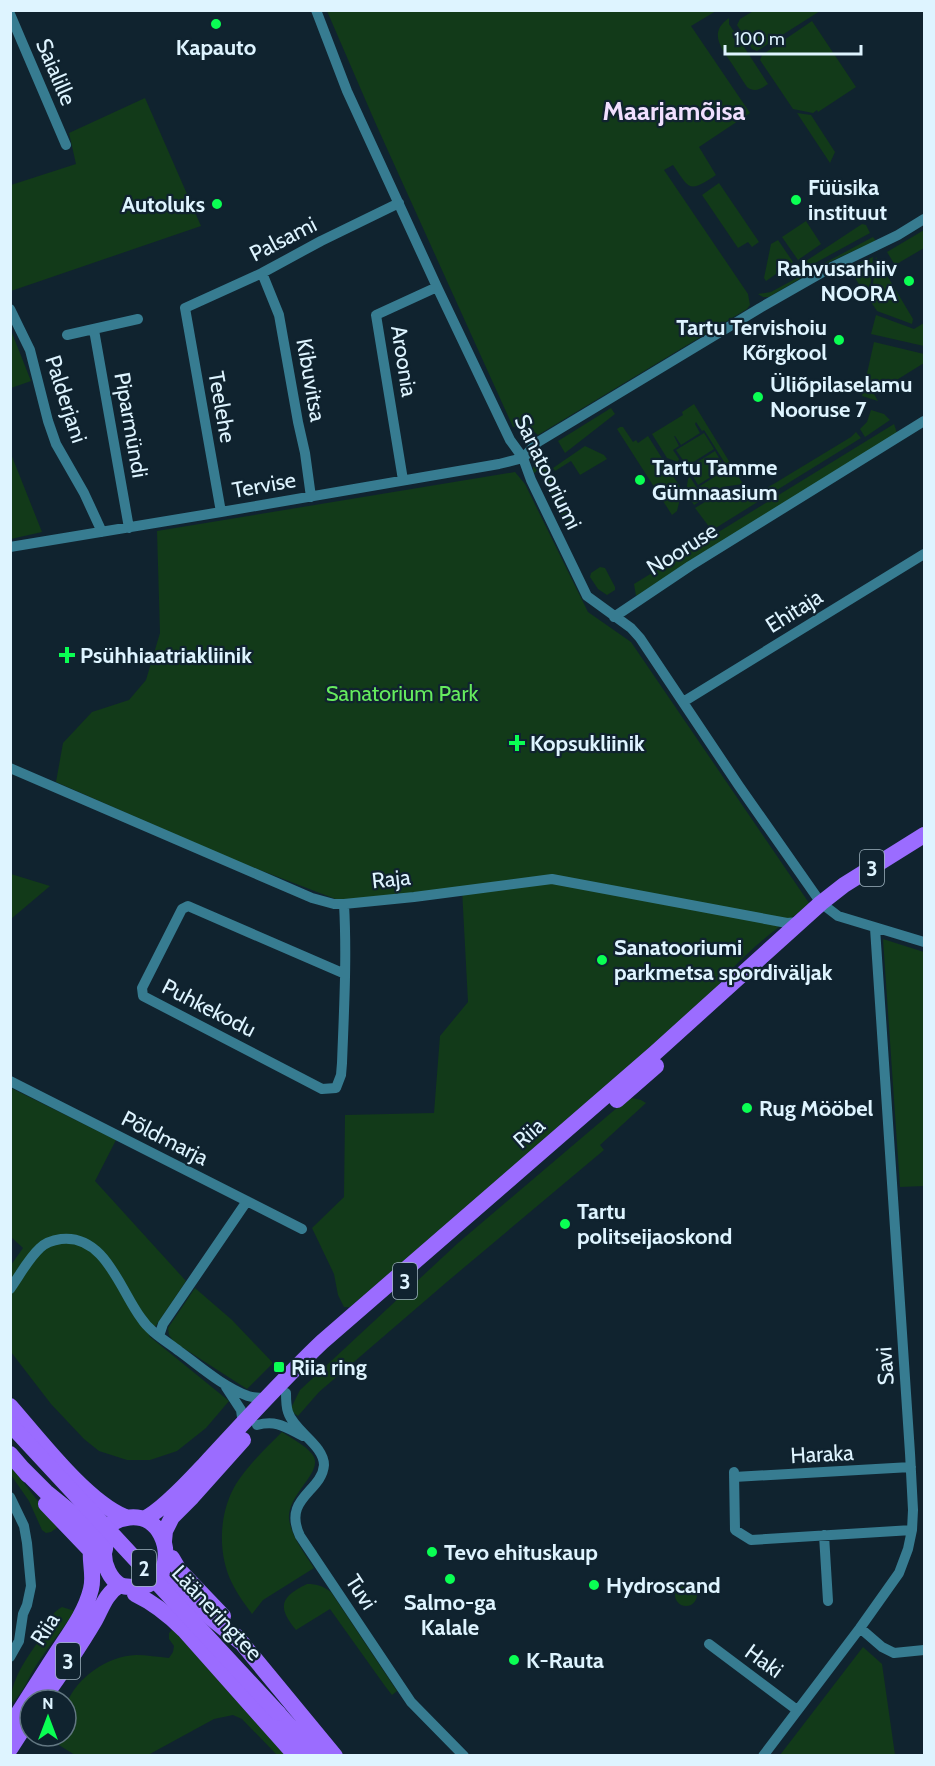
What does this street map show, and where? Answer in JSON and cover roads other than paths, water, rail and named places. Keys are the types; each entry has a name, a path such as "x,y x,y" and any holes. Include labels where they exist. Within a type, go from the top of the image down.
{"highway":[{"name":"Riia","path":"164,1541 169,1521 187,1493 250,1425 360,1322 427,1262 637,1084 825,906 844,885 924,835"},
{"name":"Riia","path":"250,1425 266,1398 322,1342 647,1060 798,922 865,883 924,844"},
{"path":"10,1406 80,1483 112,1511 146,1523 159,1531 164,1541 166,1571 210,1617 243,1644"},
{"name":"Lääneringtee","path":"10,1424 316,1755"},
{"path":"10,1454 57,1509 96,1543 105,1546 105,1565 123,1590"},
{"name":"Riia","path":"146,1523 149,1517 187,1493"},
{"name":"Riia","path":"87,1619 123,1590 152,1591 166,1571 172,1532 187,1493"},
{"path":"125,1517 110,1523 96,1543 97,1561 105,1581 149,1601 173,1619 296,1755"},
{"path":"96,1543 121,1526 146,1523"},
{"path":"146,1523 156,1544 158,1554 156,1570 179,1570 225,1618 243,1644 335,1755"},
{"name":"Riia","path":"87,1619 96,1543"},
{"name":"Riia","path":"42,1688 87,1619 98,1587 100,1572"}],"street":[{"name":"Sanatooriumi","path":"316,10 347,92 437,287 510,440 523,458 531,480 588,596 631,628 640,638 738,786 825,906"},
{"name":"Saialille","path":"10,14 66,145"},
{"name":"Palsami","path":"185,308 262,273 399,203"},
{"path":"523,458 538,442 760,308 830,268 897,236 924,219"},
{"name":"Kibuvitsa","path":"262,273 279,315 311,497"},
{"name":"Aroonia","path":"403,480 376,315 437,287"},
{"name":"Teelehe","path":"185,308 221,512"},
{"name":"Palderjani","path":"10,309 30,350 56,444 84,493 102,532"},
{"path":"67,335 138,320"},
{"name":"Piparmündi","path":"94,330 129,528"},
{"name":"Nooruse","path":"614,617 690,566 924,421"},
{"name":"Tervise","path":"10,547 311,497 523,458"},
{"name":"Ehitaja","path":"683,702 924,554"},
{"name":"Raja","path":"10,768 312,898 334,904 414,897 552,879 787,923 798,922"},
{"name":"Puhkekodu","path":"344,904 346,934 345,974 341,1075 336,1088 322,1089 143,996 142,988 182,909 188,906 345,974"},
{"path":"825,906 838,916 924,942"},
{"name":"Savi","path":"764,1755 899,1574 912,1530 911,1467 874,928"},
{"name":"Põldmarja","path":"10,1081 302,1229"},
{"path":"159,1336 163,1324 247,1202"},
{"path":"10,1289 41,1247 55,1240 79,1241 94,1248 106,1261 148,1328 222,1383 246,1395 266,1398"},
{"path":"222,1383 250,1425"},
{"name":"Tuvi","path":"286,1393 291,1418 318,1449 324,1464 321,1475 300,1503 296,1514 296,1528 411,1702 464,1755"},
{"name":"Tuvi","path":"250,1425 278,1424 306,1437"},
{"name":"Haraka","path":"824,1535 751,1540 735,1530 734,1475 911,1467"},
{"path":"10,1497 24,1526 31,1586 23,1614 19,1641 10,1657"},
{"path":"828,1601 824,1535 912,1530"},
{"path":"860,1628 882,1647 894,1653 924,1650"},
{"name":"Haki","path":"709,1644 797,1710"}],"place":[{"name":"Kapauto","path":"216,24"},
{"name":"Füüsika instituut","path":"796,200"},
{"name":"Autoluks","path":"217,204"},
{"name":"Rahvusarhiiv NOORA","path":"909,281"},
{"name":"Tartu Tervishoiu Kõrgkool","path":"839,340"},
{"name":"Üliõpilaselamu Nooruse 7","path":"758,397"},
{"name":"Tartu Tamme Gümnaasium","path":"640,480"},
{"name":"Psühhiaatriakliinik","path":"67,655"},
{"name":"Kopsukliinik","path":"517,743"},
{"name":"Sanatooriumi parkmetsa spordiväljak","path":"602,960"},
{"name":"Rug Mööbel","path":"747,1108"},
{"name":"Tartu politseijaoskond","path":"565,1224"},
{"name":"Riia ring","path":"279,1367"},
{"name":"Tevo ehituskaup","path":"432,1552"},
{"name":"Salmo-ga Kalale","path":"450,1579"},
{"name":"Hydroscand","path":"594,1585"},
{"name":"K-Rauta","path":"514,1660"}],"district":[{"name":"Maarjamõisa","path":"674,111"}],"park label":[{"name":"Sanatorium Park","path":"402,693"}]}
